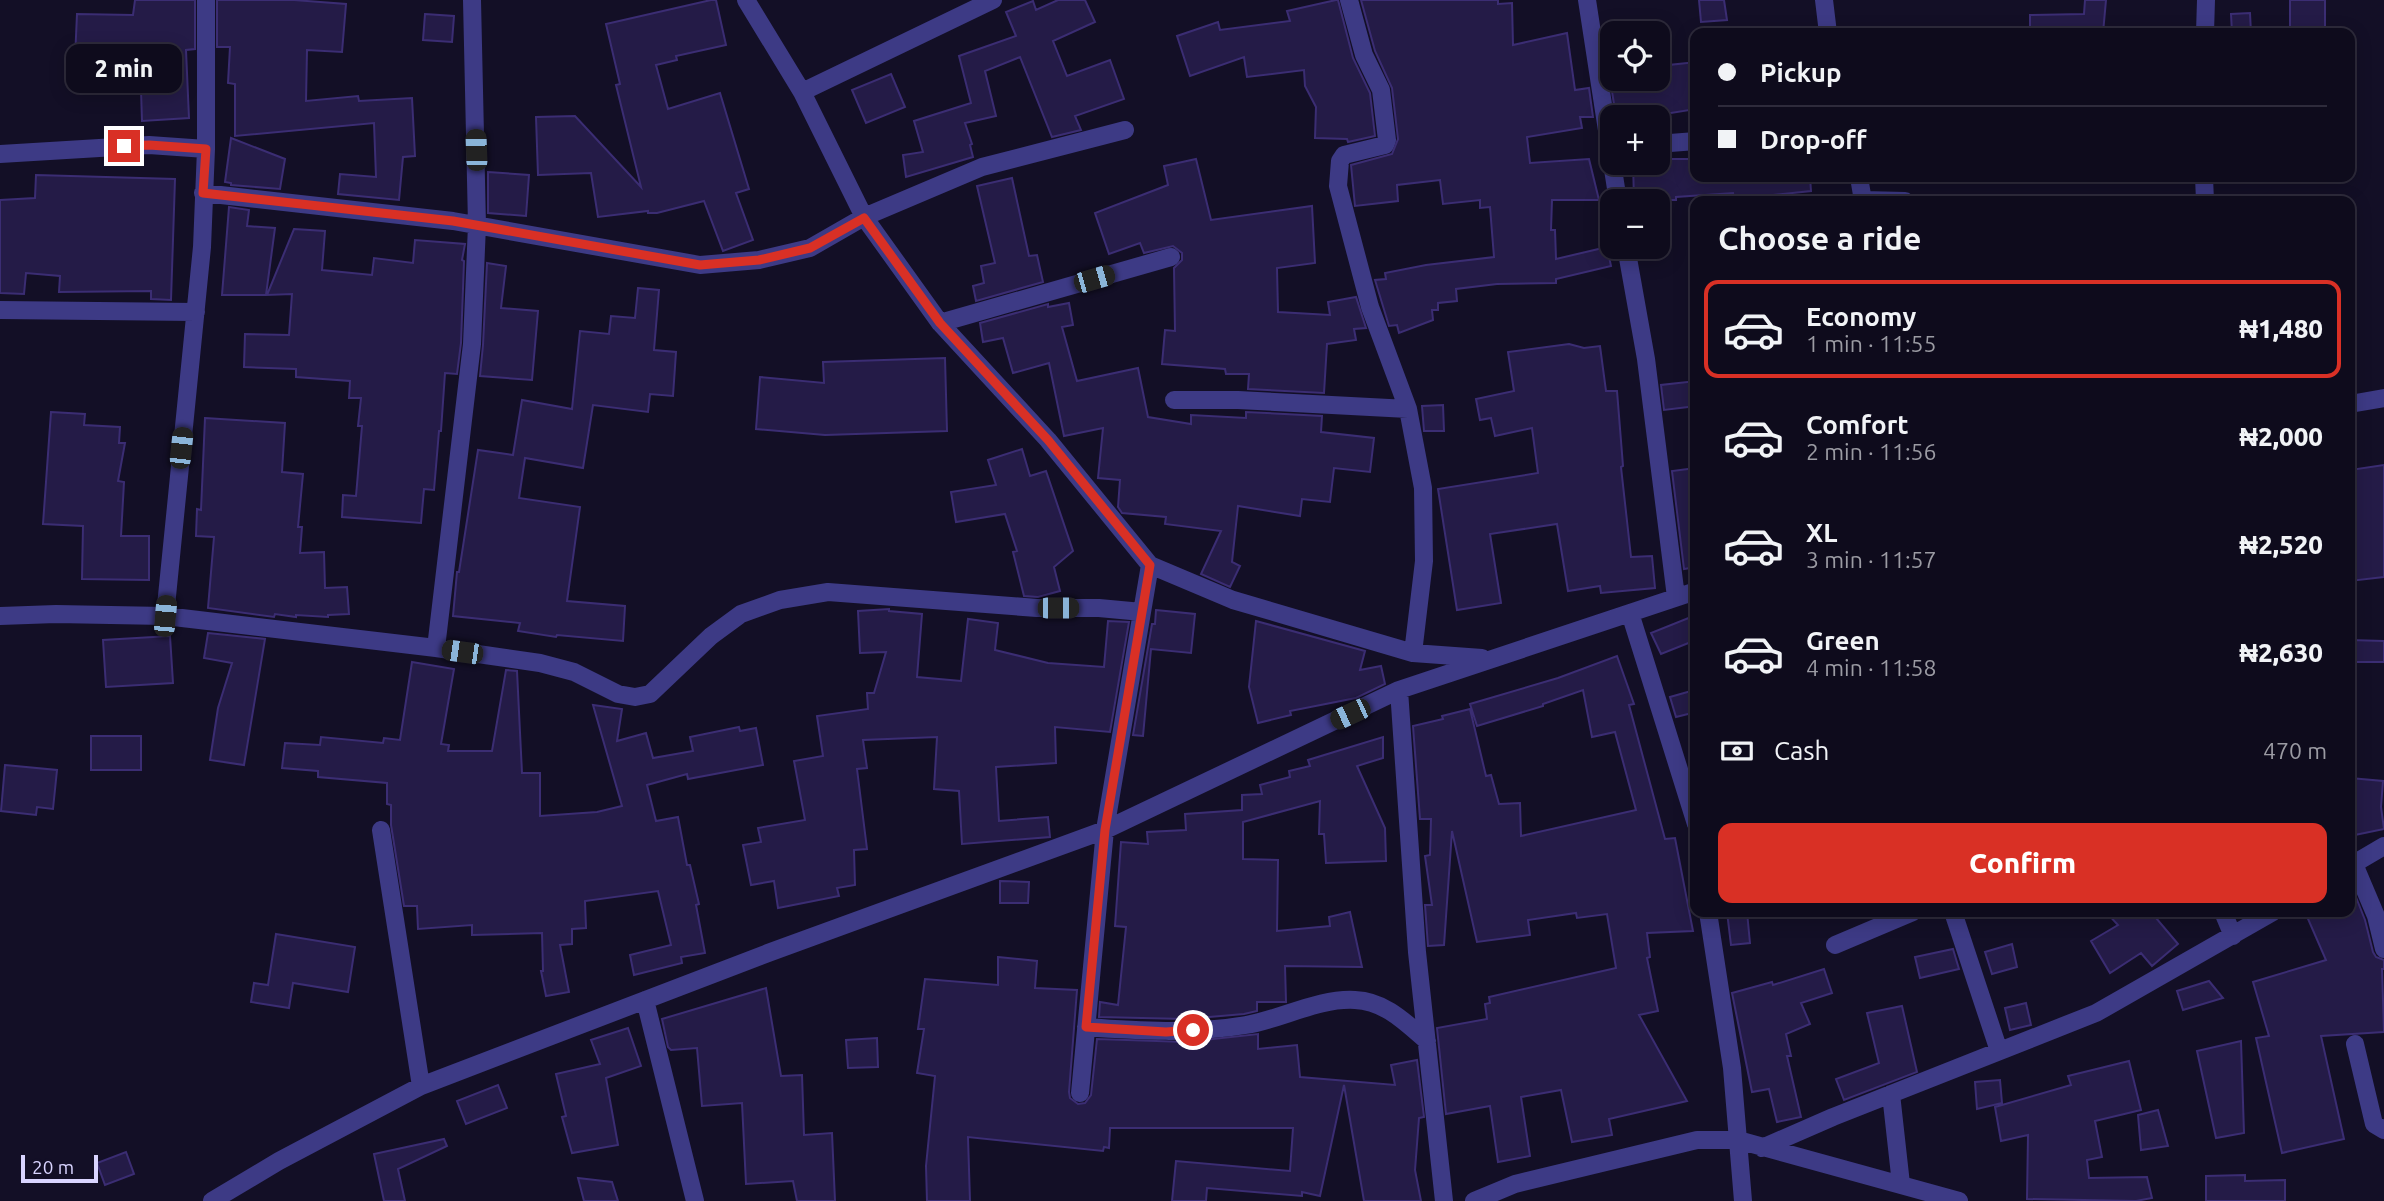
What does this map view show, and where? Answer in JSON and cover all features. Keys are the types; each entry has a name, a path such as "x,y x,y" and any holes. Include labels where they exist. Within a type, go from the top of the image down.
{"street":[{"path":"165,616 202,247 206,149 206,0"},
{"path":"436,648 472,344 477,225 472,0"},
{"path":"746,0 802,92 864,218 940,323 1048,440 1150,565 1233,600 1413,653 1493,659"},
{"path":"802,92 993,0"},
{"path":"1349,0 1364,55 1381,90 1387,139 1385,145 1345,155 1340,161 1338,186 1370,307 1408,409 1423,500 1424,561 1413,653"},
{"path":"1587,0 1603,105"},
{"path":"1824,0 1827,28"},
{"path":"2206,0 2206,28"},
{"path":"203,193 477,225 700,265 759,260 810,248 864,218 982,167 1125,130"},
{"path":"1670,143 1690,141"},
{"path":"0,155 149,145 206,149"},
{"path":"940,323 1171,257"},
{"path":"1628,259 1646,359 1676,597"},
{"path":"0,310 196,312"},
{"path":"2355,403 2384,398"},
{"path":"1174,400 1238,400 1408,409"},
{"path":"1080,1093 1105,830 1150,565"},
{"path":"0,616 165,616 436,648 540,663 574,672 618,694 635,697 650,694 710,636 741,614 780,600 828,592 1037,608 1099,608 1142,612"},
{"path":"220,1198 279,1161 421,1086 1105,830 1399,690 1690,592"},
{"path":"1630,613 1690,805"},
{"path":"1399,690 1417,952 1444,1201"},
{"path":"381,830 421,1086"},
{"path":"2355,863 2384,846"},
{"path":"2355,871 2376,916 2384,949"},
{"path":"1709,917 1732,1068 1743,1201"},
{"path":"1835,945 1901,917"},
{"path":"1955,917 1999,1051"},
{"path":"2224,917 2233,936"},
{"path":"1762,1148 2096,1013 2265,917"},
{"path":"645,1000 695,1201"},
{"path":"1086,1027 1166,1032 1245,1025 1329,1002 1355,1000 1389,1009 1427,1041"},
{"path":"2356,1044 2374,1124 2384,1130"},
{"path":"1891,1094 1900,1184"},
{"path":"1474,1201 1518,1193 1697,1140 1738,1140 1959,1201"}],"building":[{"path":"135,0 195,0 195,49 186,50 189,118 142,121 140,60 75,59 77,14 133,15"},
{"path":"217,0 294,0 346,4 342,52 307,50 306,101 358,96 359,101 412,98 415,156 403,157 399,200 338,194 340,174 376,177 374,123 235,136 235,84 228,83 230,47 217,47"},
{"path":"716,0 726,45 676,56 677,60 656,65 668,109 720,93 749,189 736,193 753,240 723,251 704,201 657,213 648,211 598,217 591,173 538,175 536,117 575,116 641,187 616,85 620,84 606,24"},
{"path":"1058,0 1085,0 1095,22 1053,41 1067,76 1110,60 1124,99 1075,116 1081,130 1052,137 1020,57 985,71 996,116 965,123 973,157 906,177 903,155 923,152 914,121 971,103 959,56 1016,36 1006,12 1033,1 1036,10"},
{"path":"1338,0 1353,58 1370,93 1375,136 1348,142 1347,139 1315,138 1316,107 1305,86 1304,70 1247,77 1244,57 1190,76 1177,36 1218,22 1220,30 1290,21 1287,11"},
{"path":"1361,0 1498,0 1498,4 1512,3 1513,45 1567,33 1575,90 1589,88 1593,117 1580,117 1582,128 1527,137 1530,163 1589,159 1599,200 1552,200 1551,230 1555,230 1556,259 1600,249 1600,259 1610,259 1611,266 1556,279 1556,283 1497,284 1456,289 1457,301 1438,303 1438,310 1432,310 1433,320 1399,333 1397,325 1389,326 1375,280 1386,279 1385,273 1494,257 1490,207 1480,208 1480,200 1443,204 1440,180 1397,185 1398,201 1355,206 1351,165 1392,154 1398,139 1392,88 1375,51"},
{"path":"1699,0 1724,0 1727,20 1701,22"},
{"path":"2085,0 2106,0 2103,28 2030,28 2030,15 2084,14"},
{"path":"2290,0 2325,0 2325,28 2290,28"},
{"path":"2250,13 2251,28 2232,28 2231,14"},
{"path":"425,14 454,16 452,42 423,40"},
{"path":"1690,63 1690,110 1670,113 1670,105 1614,105 1612,91 1670,91 1670,65"},
{"path":"891,74 905,107 866,123 852,90"},
{"path":"231,138 285,159 280,189 231,185 225,182"},
{"path":"1196,159 1211,220 1312,206 1315,263 1277,268 1278,312 1330,315 1328,302 1356,297 1366,328 1354,329 1356,340 1327,344 1324,393 1248,389 1249,374 1226,374 1225,369 1162,364 1165,330 1175,331 1174,268 1182,260 1182,253 1173,246 1144,253 1140,243 1109,254 1095,213 1168,185 1164,166"},
{"path":"1670,159 1690,159 1690,182 1810,182 1811,191 1763,196 1734,196 1733,193 1676,197 1676,200 1670,200 1670,189 1634,189 1633,175 1670,175"},
{"path":"488,172 529,175 526,216 488,213"},
{"path":"36,175 175,179 171,300 151,299 151,291 59,292 60,276 26,273 24,294 0,293 0,200 35,198"},
{"path":"1012,178 1029,256 1037,255 1043,282 976,301 973,286 984,283 981,266 995,263 977,186"},
{"path":"229,207 249,210 247,226 275,228 266,295 222,295"},
{"path":"294,229 325,231 322,270 372,275 374,258 413,263 415,240 465,244 457,374 445,373 434,490 424,489 421,523 342,517 343,495 356,496 362,426 358,426 361,398 349,398 350,381 296,377 296,369 244,367 245,334 289,335 292,294 267,295"},
{"path":"487,263 506,266 501,308 538,311 532,380 480,376"},
{"path":"638,288 659,290 654,350 676,352 673,396 650,394 648,412 593,405 583,468 525,458 519,498 580,507 567,601 625,606 623,641 556,637 518,631 520,623 453,616 457,572 478,450 513,455 522,400 572,409 580,331 609,334 611,316 635,318"},
{"path":"1069,303 1073,325 1062,327 1077,381 1138,368 1148,417 1191,424 1191,415 1246,418 1246,412 1322,416 1321,432 1374,438 1370,472 1334,468 1330,502 1302,499 1300,516 1238,506 1232,562 1240,566 1230,587 1201,574 1221,531 1165,524 1166,517 1122,513 1118,507 1120,480 1098,478 1103,428 1064,436 1049,363 1013,373 1003,338 983,342 980,323 1048,304 1048,307"},
{"path":"1569,344 1584,348 1600,346 1606,391 1617,391 1621,467 1631,557 1652,556 1655,588 1601,593 1600,586 1568,591 1557,524 1490,534 1501,603 1457,610 1438,489 1538,473 1532,428 1495,436 1491,418 1480,420 1476,399 1514,391 1508,352"},
{"path":"945,358 947,431 825,435 756,429 760,377 824,383 823,362"},
{"path":"1690,382 1690,407 1664,410 1661,385"},
{"path":"1443,405 1444,431 1424,431 1422,406"},
{"path":"51,412 85,414 84,425 120,427 119,443 125,443 118,481 124,482 121,536 149,536 149,580 82,579 83,526 43,524"},
{"path":"205,418 285,423 282,472 303,474 298,527 302,527 300,553 324,552 325,588 347,587 349,614 296,617 275,614 274,617 208,608 214,537 196,536 197,509 201,510"},
{"path":"1022,449 1030,476 1046,471 1073,551 1054,567 1060,591 1038,597 1024,596 1013,552 1017,551 1005,514 956,522 951,492 996,485 988,460"},
{"path":"2384,465 2384,577 2355,580 2355,469"},
{"path":"1690,469 1690,568 1684,569 1672,471"},
{"path":"889,609 922,614 917,677 961,681 968,619 998,623 995,650 1048,663 1104,667 1108,621 1129,622 1110,732 1055,727 1056,763 996,767 999,821 1048,817 1050,837 962,844 959,791 934,789 937,737 863,740 867,768 857,769 867,849 854,850 855,885 837,888 839,896 778,908 774,881 751,885 743,845 761,842 758,828 805,820 794,761 823,756 817,716 868,709 867,693 874,693 886,652 860,653 858,611"},
{"path":"1156,610 1195,614 1191,653 1151,649 1143,736 1133,735 1152,624 1155,624"},
{"path":"1690,617 1690,642 1661,654 1651,633"},
{"path":"1256,621 1365,651 1360,670 1381,666 1385,684 1356,698 1290,711 1291,715 1258,723 1249,687"},
{"path":"208,633 265,639 244,765 210,760 218,708 232,663 204,658"},
{"path":"170,636 173,683 106,687 103,640"},
{"path":"2355,640 2384,641 2384,662 2355,662"},
{"path":"1617,656 1634,704 1629,705 1665,839 1675,838 1693,931 1647,933 1650,957 1647,958 1658,1011 1639,1015 1687,1101 1609,1119 1612,1135 1572,1142 1561,1090 1521,1097 1530,1156 1498,1162 1490,1106 1446,1114 1437,1028 1487,1019 1485,1004 1490,1003 1489,997 1616,968 1607,914 1577,918 1576,913 1528,920 1530,935 1477,942 1452,831 1444,945 1428,946 1425,905 1432,905 1425,856 1430,855 1431,819 1420,819 1413,726 1470,709 1486,776 1491,775 1499,804 1520,803 1521,836 1636,810 1615,732 1592,737 1583,690 1543,706 1477,726 1470,704 1558,678"},
{"path":"412,662 454,669 441,744 449,745 448,751 492,751 506,670 517,671 522,773 540,773 540,816 597,812 622,806 593,705 622,709 617,741 646,733 653,758 693,751 690,737 739,727 740,731 756,728 763,765 688,779 687,774 647,785 656,821 678,817 687,865 690,865 699,904 696,905 705,953 681,957 682,963 634,975 630,955 671,945 658,891 585,901 586,928 572,929 572,944 560,945 569,992 546,996 541,971 542,933 472,935 472,925 418,929 417,906 404,906 391,825 391,805 387,804 387,783 318,777 318,771 282,768 285,743 320,745 321,737 383,743 384,738 400,740"},
{"path":"1690,691 1690,714 1676,717 1670,697"},
{"path":"91,736 141,736 141,770 91,770"},
{"path":"1383,737 1383,758 1357,766 1385,828 1386,861 1326,863 1324,834 1319,834 1320,801 1243,822 1243,859 1278,860 1277,931 1330,926 1329,917 1350,912 1362,967 1285,966 1286,1002 1257,1002 1257,1011 1244,1014 1186,1019 1099,1017 1100,1002 1118,1005 1126,927 1115,926 1121,842 1148,844 1147,832 1186,830 1185,814 1242,810 1242,795 1262,794 1260,785 1290,777 1289,771 1310,766 1308,760"},
{"path":"5,765 57,770 53,809 37,807 36,815 1,811"},
{"path":"2355,778 2383,781 2381,807 2384,829 2355,835"},
{"path":"1000,881 1029,882 1028,903 1000,903"},
{"path":"2355,895 2373,952 2376,957 2384,960 2384,1032 2321,1036 2344,1139 2282,1153 2256,1038 2269,1036 2253,982 2326,960 2307,917 2355,917"},
{"path":"1728,917 1747,917 1750,943 1731,945"},
{"path":"2111,917 2155,917 2178,944 2152,966 2141,953 2110,973 2091,941 2118,925"},
{"path":"276,934 355,947 348,992 293,983 289,1008 251,1002 254,983 268,985"},
{"path":"2012,944 2017,967 1992,974 1985,952"},
{"path":"1953,949 1959,969 1920,978 1915,957"},
{"path":"998,957 1037,961 1035,988 1077,990 1069,1092 1070,1098 1078,1104 1085,1103 1091,1095 1097,1039 1186,1042 1258,1034 1258,1049 1297,1045 1300,1077 1395,1085 1391,1065 1417,1060 1424,1117 1419,1118 1415,1170 1421,1201 1364,1201 1344,1085 1320,1196 1302,1192 1302,1196 1207,1188 1206,1201 1172,1201 1176,1161 1290,1171 1293,1128 1110,1128 1109,1148 1104,1147 1103,1151 968,1137 970,1201 927,1201 926,1166 935,1076 917,1073 924,1029 918,1029 925,979 998,985"},
{"path":"1824,969 1832,993 1801,1003 1810,1024 1786,1034 1791,1056 1787,1056 1801,1117 1777,1122 1769,1089 1752,1092 1732,993 1772,982 1773,985"},
{"path":"2209,981 2223,998 2183,1010 2177,991"},
{"path":"766,988 781,1076 802,1075 804,1135 832,1133 835,1201 797,1201 793,1181 746,1184 742,1103 702,1106 697,1048 671,1050 668,1047 662,1019"},
{"path":"2026,1003 2031,1025 2010,1030 2005,1008"},
{"path":"1902,1006 1917,1072 1844,1100 1836,1079 1879,1063 1867,1013"},
{"path":"628,1028 641,1066 606,1078 618,1145 572,1153 562,1117 566,1116 556,1074 600,1064 591,1040"},
{"path":"877,1038 878,1067 848,1068 846,1040"},
{"path":"2241,1041 2244,1133 2216,1138 2197,1051"},
{"path":"2129,1061 2141,1110 2095,1121 2102,1157 2087,1160 2089,1178 2147,1177 2152,1198 2136,1201 2027,1199 2028,1135 2001,1141 1995,1107 2071,1085 2068,1076"},
{"path":"2000,1080 2002,1103 1977,1109 1975,1082"},
{"path":"498,1085 507,1108 466,1124 457,1101"},
{"path":"2158,1110 2168,1146 2141,1150 2138,1115"},
{"path":"444,1139 447,1146 398,1169 405,1201 384,1201 374,1154"},
{"path":"126,1152 134,1174 105,1185 97,1163"},
{"path":"2245,1175 2245,1181 2285,1180 2285,1201 2206,1201 2206,1176"},
{"path":"578,1178 612,1182 618,1201 584,1201"}],"route":[{"path":"124,146 206,149 203,193 453,221 700,265 759,260 810,248 864,218 940,323 1048,440 1150,565 1105,830 1086,1027 1166,1032 1193,1030"}]}
